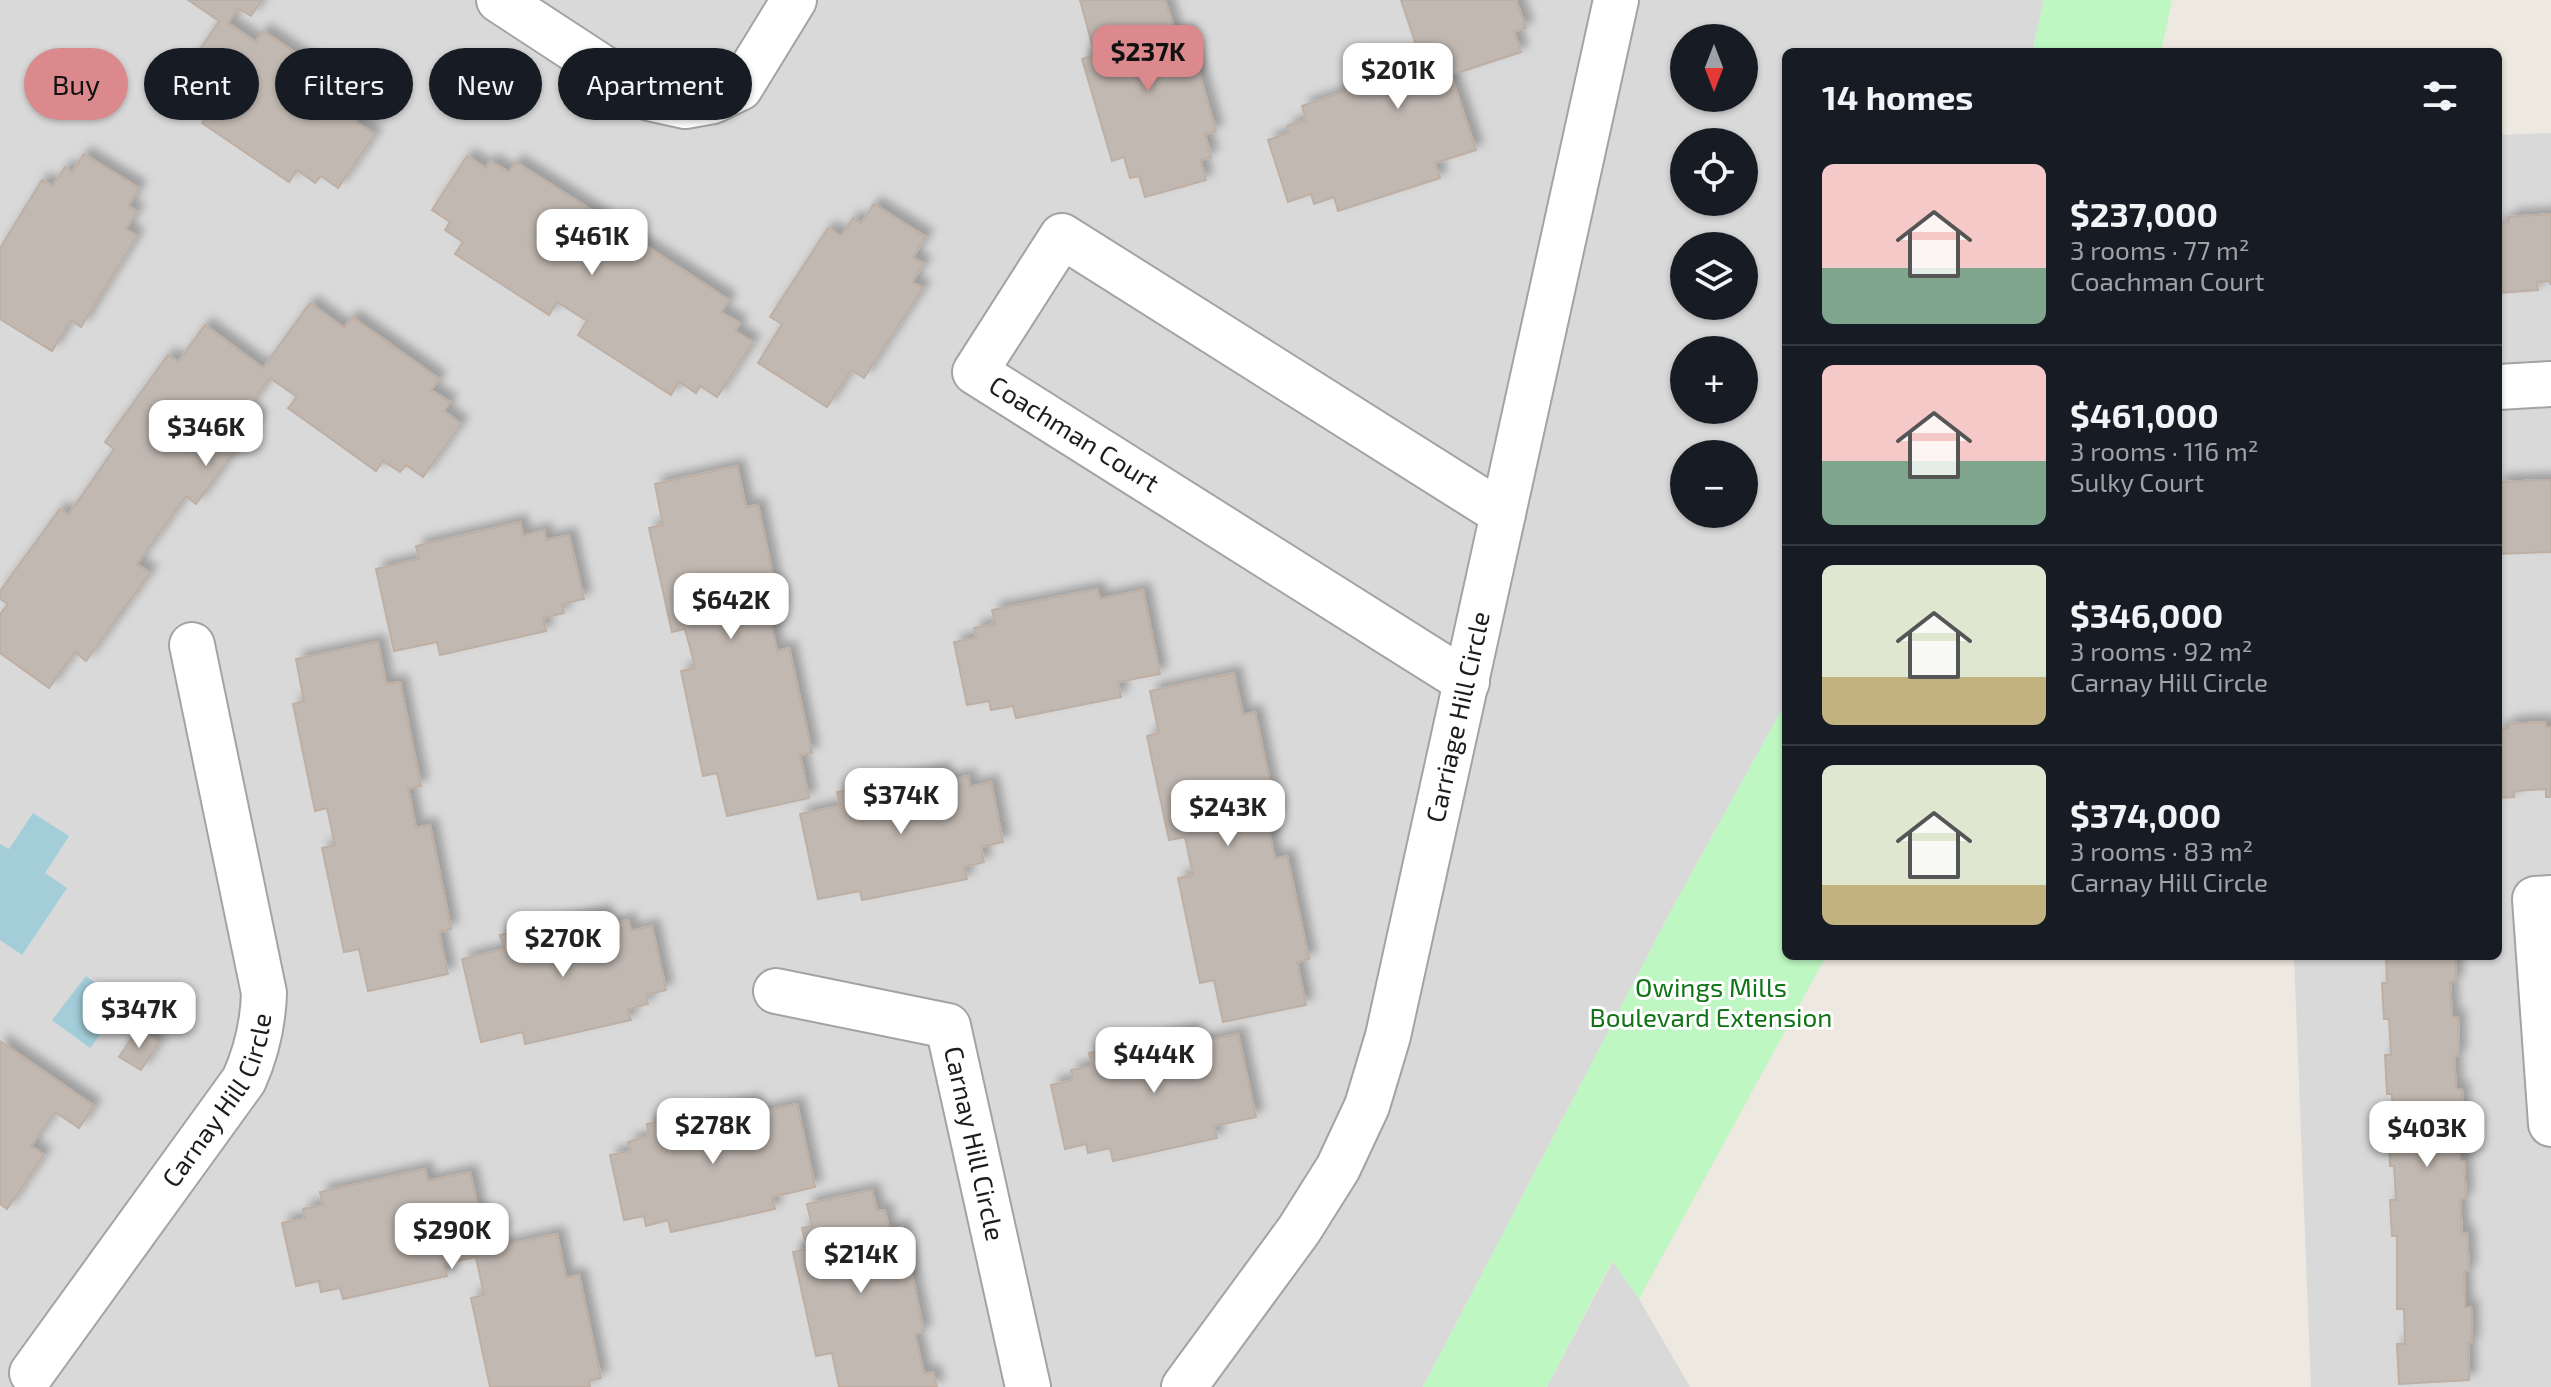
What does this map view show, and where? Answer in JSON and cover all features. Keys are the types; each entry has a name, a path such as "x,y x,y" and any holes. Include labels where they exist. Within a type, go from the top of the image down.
{"street":[{"path":"499,0 649,98 685,106 713,101 740,88 794,0"},
{"name":"Carriage Hill Circle","path":"1184,1387 1299,1230 1338,1168 1367,1106 1388,1036 1616,0"},
{"name":"Coachman Court","path":"1467,682 975,372 1062,236 1503,514"},
{"path":"2502,387 2551,384"},
{"name":"Carnay Hill Circle","path":"28,1371 244,1080 256,1053 263,1024 264,993 192,645"},
{"path":"2551,898 2535,899 2551,1124"},
{"name":"Carnay Hill Circle","path":"776,991 948,1026 1028,1387"}],"shaded area":[{"path":"0,0 2044,0 2033,48 1782,48 1782,709 1673,907 1423,1387 0,1387"},
{"path":"2551,133 2551,1387 2311,1387 2294,960 2502,960 2502,135"},
{"path":"1613,1261 1639,1299 1690,1387 1547,1387"}],"green space":[{"path":"2044,0 2172,0 2162,48 2033,48"},
{"name":"Owings Mills Boulevard Extension","path":"1782,709 1782,960 1824,960 1639,1299 1612,1261 1547,1387 1423,1387 1673,907"}],"water":[{"path":"33,813 69,836 45,873 67,888 22,955 0,940 0,844 9,849"},
{"path":"86,976 123,1003 90,1048 52,1020"}],"building":[{"path":"188,0 262,0 251,16 238,8 228,23 256,42 263,31 288,48 275,48 275,120 358,120 356,122 375,134 338,188 321,176 315,183 297,170 289,182 202,123 204,120 259,120 259,48 201,48 219,21"},
{"path":"1080,0 1165,0 1176,34 1187,31 1216,131 1205,134 1211,157 1200,160 1206,180 1145,197 1139,176 1130,178 1124,157 1112,161 1082,59 1095,55"},
{"path":"1401,0 1516,0 1526,28 1514,32 1521,52 1451,75 1476,150 1435,163 1440,178 1338,211 1334,197 1314,204 1311,194 1288,202 1268,140 1289,133 1287,126 1306,120 1302,106 1404,72 1408,84 1427,78"},
{"path":"84,154 139,188 128,206 137,211 126,229 137,236 81,327 71,320 52,351 0,319 0,248 42,180 53,186 65,167 72,172"},
{"path":"467,156 486,168 490,161 509,172 516,162 607,220 599,231 633,253 640,242 729,300 721,312 740,323 735,331 753,342 717,397 700,386 696,393 679,382 671,395 578,335 587,321 557,302 549,315 455,254 463,242 445,230 450,222 432,210"},
{"path":"874,204 926,237 913,257 924,264 912,282 923,288 864,378 851,370 827,407 758,363 782,324 770,317 828,228 841,236 853,218 861,223"},
{"path":"2551,214 2551,285 2549,281 2537,282 2538,290 2502,293 2502,223 2509,222 2509,217"},
{"path":"310,303 344,328 352,317 439,379 431,390 450,402 444,411 461,424 423,477 406,465 400,472 383,461 376,471 288,408 297,397 270,378 247,409 259,418 196,504 186,496 137,564 150,573 86,661 75,652 49,688 0,653 0,614 8,604 0,599 0,591 60,509 68,515 114,449 105,442 168,355 178,362 205,325 263,368"},
{"path":"737,466 746,507 758,505 780,609 768,612 777,651 789,648 812,753 800,755 809,798 727,816 717,773 703,776 681,671 695,668 685,629 672,632 649,528 663,525 655,484"},
{"path":"2551,480 2551,552 2502,554 2502,482"},
{"path":"520,522 523,536 544,530 546,540 569,535 584,599 562,604 564,613 543,618 546,631 440,655 437,642 394,651 376,569 419,559 416,546"},
{"path":"1097,589 1100,599 1143,590 1160,674 1118,682 1121,697 1016,718 1013,706 991,710 989,701 967,705 954,642 976,638 974,628 995,624 992,610"},
{"path":"378,642 386,684 400,682 421,786 408,788 416,828 430,825 451,929 439,932 448,974 368,991 359,949 344,952 322,848 335,845 327,808 315,811 293,704 304,701 296,659"},
{"path":"1234,673 1243,715 1255,712 1277,816 1266,818 1275,859 1287,856 1309,959 1297,962 1306,1005 1223,1022 1214,980 1200,983 1178,878 1193,875 1185,837 1169,840 1147,736 1159,733 1150,691"},
{"path":"2546,722 2546,727 2551,727 2551,797 2546,797 2546,789 2514,791 2514,797 2502,798 2502,729 2509,728 2509,724"},
{"path":"943,770 945,781 968,776 970,787 991,782 1003,842 981,847 984,862 964,867 967,879 862,900 860,891 818,899 800,814 840,806 837,792"},
{"path":"604,912 608,925 628,920 631,931 652,926 666,990 646,995 648,1004 628,1009 631,1020 525,1044 523,1032 481,1042 462,959 504,949 500,935"},
{"path":"2386,960 2455,960 2456,982 2450,982 2452,1017 2458,1017 2459,1056 2454,1056 2456,1089 2462,1089 2460,1161 2464,1161 2466,1199 2460,1199 2462,1234 2467,1233 2469,1271 2464,1271 2465,1307 2471,1307 2469,1380 2399,1384 2397,1344 2405,1344 2404,1309 2397,1309 2397,1236 2392,1236 2390,1200 2396,1200 2394,1166 2390,1166 2392,1094 2387,1094 2385,1055 2391,1055 2389,1019 2384,1019 2382,983 2387,983"},
{"path":"138,1029 159,1043 141,1070 119,1057"},
{"path":"1193,1030 1196,1043 1238,1034 1256,1117 1214,1126 1217,1138 1113,1161 1110,1148 1088,1153 1086,1144 1065,1149 1051,1085 1073,1080 1071,1070 1092,1066 1089,1053"},
{"path":"0,1041 94,1106 79,1128 55,1112 31,1146 44,1155 7,1209 0,1204"},
{"path":"754,1101 756,1113 797,1104 815,1187 772,1197 775,1209 671,1232 668,1220 646,1226 644,1216 624,1220 610,1155 631,1151 628,1142 649,1136 647,1124"},
{"path":"425,1169 428,1181 470,1172 487,1249 557,1234 566,1278 579,1275 601,1378 589,1381 590,1387 490,1387 471,1298 484,1295 476,1257 444,1264 447,1276 343,1299 340,1288 321,1292 319,1281 296,1286 282,1223 305,1218 303,1209 323,1205 320,1192"},
{"path":"872,1190 877,1211 885,1210 889,1230 902,1227 924,1332 915,1334 924,1374 933,1372 937,1387 839,1387 832,1353 816,1356 793,1252 807,1249 802,1228 812,1226 807,1204"}]}
